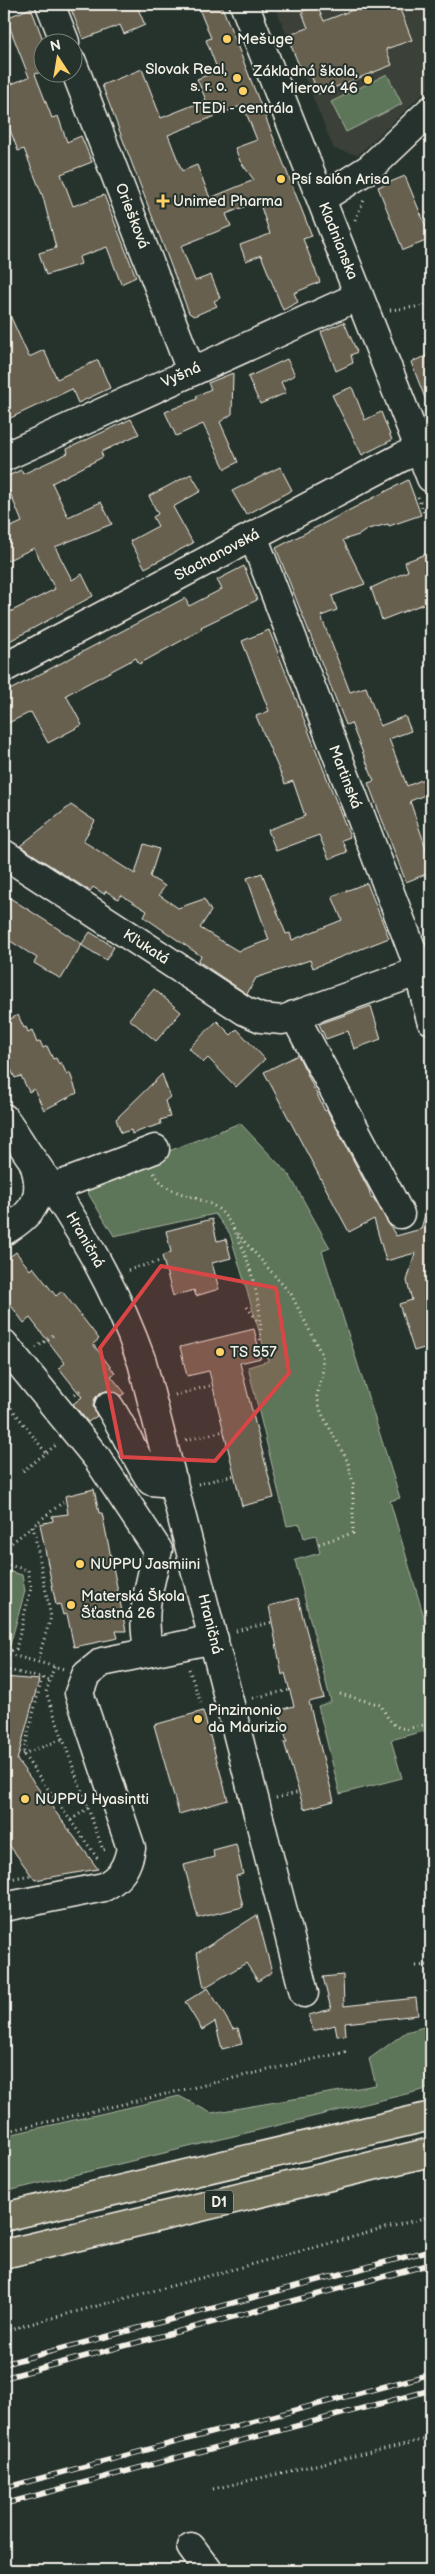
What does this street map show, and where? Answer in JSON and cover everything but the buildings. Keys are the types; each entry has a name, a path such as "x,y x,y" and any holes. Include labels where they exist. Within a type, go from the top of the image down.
{"highway":[{"name":"D1","path":"4,2217 431,2116"},
{"name":"D1","path":"4,2254 431,2152"}],"street":[{"path":"50,4 61,32"},
{"name":"Kladnianska","path":"244,4 359,296 426,447 423,484"},
{"name":"Oriešková","path":"80,82 191,371"},
{"path":"321,199 370,168 428,123"},
{"name":"Vyšná","path":"4,457 359,296"},
{"name":"Stachanovská","path":"4,668 426,447"},
{"name":"Martinská","path":"253,536 425,969 431,1020"},
{"name":"Kľukatá","path":"4,854 245,1011 272,1020 294,1015 425,969"},
{"path":"294,1015 400,1214"},
{"name":"Hraničná","path":"4,1118 76,1224 119,1301 133,1336 183,1482 222,1635 304,1993"},
{"path":"53,1188 147,1152"},
{"name":"Hraničná","path":"12,1225 32,1207 40,1186 32,1160"},
{"path":"12,1225 49,1219 76,1224"},
{"path":"4,1344 97,1458 158,1550 144,1609 144,1629 149,1652"},
{"path":"109,1406 120,1423 135,1457 151,1481 183,1482"},
{"path":"4,1907 104,1887 118,1879 128,1864 131,1848 79,1693 86,1675 102,1662 222,1635"},
{"path":"191,2547 208,2570"}],"path":[{"path":"421,216 431,211"},
{"path":"387,310 424,306 431,299"},
{"path":"423,484 431,532"},
{"path":"147,1152 164,1185 217,1208 291,1294 322,1355 323,1370 317,1396 321,1412 348,1462 353,1484 353,1533 318,1544"},
{"path":"238,1234 259,1304 262,1329 260,1340"},
{"path":"125,1270 160,1261"},
{"path":"4,1300 10,1296"},
{"path":"248,1306 260,1323"},
{"path":"169,1396 213,1385"},
{"path":"4,1409 9,1405 46,1453"},
{"path":"23,1471 75,1431"},
{"path":"181,1442 224,1431"},
{"path":"183,1482 234,1476"},
{"path":"4,1549 63,1502"},
{"path":"33,1526 51,1617 37,1662"},
{"path":"4,1564 28,1570 32,1588 16,1649 4,1652"},
{"path":"222,1635 272,1622"},
{"path":"4,1652 86,1675"},
{"path":"188,1665 201,1704"},
{"path":"54,1666 46,1692 103,1850"},
{"path":"4,1669 50,1680"},
{"path":"23,1754 42,1678"},
{"path":"248,1699 290,1690"},
{"path":"340,1694 381,1705 389,1722 396,1728 405,1729 431,1724"},
{"path":"256,1731 283,1725"},
{"path":"23,1754 63,1739"},
{"path":"23,1754 98,1859"},
{"path":"273,1798 300,1792"},
{"path":"71,1820 88,1808"},
{"path":"94,1863 103,1850 128,1841"},
{"path":"4,1880 31,1875"},
{"path":"416,1966 431,1965"},
{"path":"4,2132 349,2051"},
{"path":"4,2331 431,2216"},
{"path":"213,2489 431,2438"}],"highlighted area":[{"path":"161,1266 276,1288 289,1373 215,1461 122,1457 100,1348"}],"shaded area":[{"name":"Základná škola, Mierová 46","path":"274,4 431,4 431,86 358,155 334,149"}],"green space":[{"path":"387,74 402,104 346,132 331,102"},
{"path":"240,1123 290,1176 330,1248 322,1251 400,1498 390,1501 431,1641 431,1729 391,1740 402,1778 340,1794 318,1706 331,1702 295,1560 320,1553 316,1535 304,1538 300,1524 287,1526 248,1367 268,1361 230,1234 215,1214 114,1236 83,1185"},
{"path":"4,1570 22,1575 25,1591 10,1645 4,1646"},
{"path":"431,2025 431,2088 4,2192 4,2136 179,2096 211,2113 376,2085 369,2059 406,2032"}],"railway":[{"path":"4,2364 431,2250"},
{"path":"4,2378 431,2264"},
{"path":"4,2488 431,2374"},
{"path":"4,2504 431,2390"}],"place":[{"name":"Mešuge","path":"227,39"},
{"name":"Slovak Real, s. r. o.","path":"237,78"},
{"name":"Základná škola, Mierová 46","path":"368,80"},
{"name":"TEDi - centrála","path":"243,91"},
{"name":"Psí salón Arisa","path":"281,179"},
{"name":"Unimed Pharma","path":"163,201"},
{"name":"TS 557","path":"220,1352"},
{"name":"NUPPU Jasmiini","path":"80,1564"},
{"name":"Materská Škola Šťastná 26","path":"71,1605"},
{"name":"Pinzimonio da Maurizio","path":"198,1719"},
{"name":"NUPPU Hyasintti","path":"25,1799"}]}
